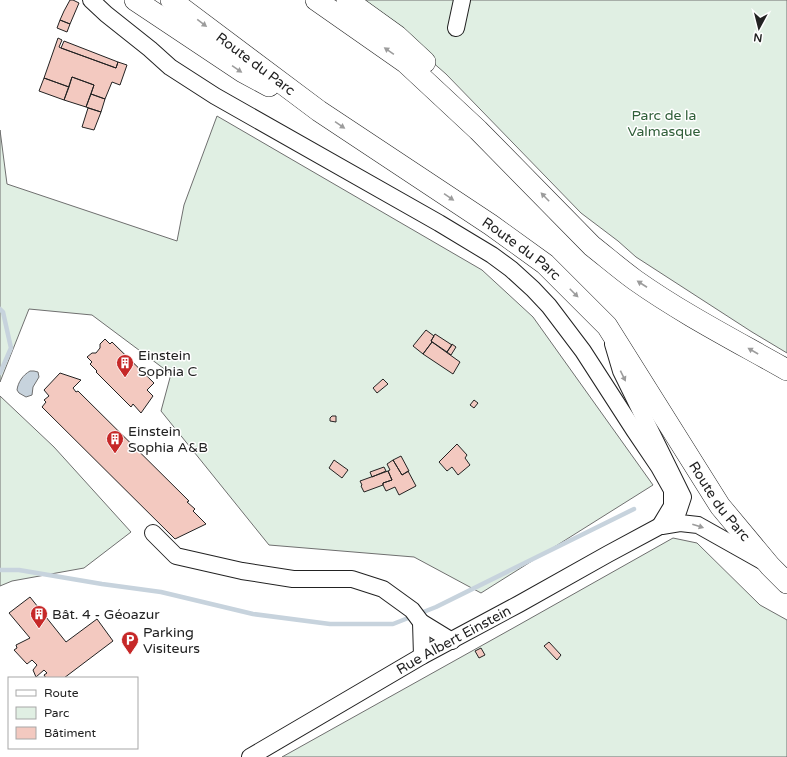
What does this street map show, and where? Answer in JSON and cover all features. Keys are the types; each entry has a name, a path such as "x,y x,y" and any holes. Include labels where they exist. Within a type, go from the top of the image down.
{"main road":[{"path":"135,0 243,72 319,111"},
{"name":"Route du Parc","path":"171,0 319,111 491,225 544,264 607,326 720,506 770,566 787,583"},
{"path":"316,0 406,63 478,130 592,246 635,279 672,304 787,370"},
{"path":"347,0 397,36 445,82 486,127 502,154"}],"street":[{"name":"Route du Parc","path":"91,0 170,67 187,79 439,223 492,255 533,288 583,351 659,467 672,490 672,506 660,526"},
{"path":"456,28 462,0"},
{"path":"607,326 621,371 684,497 678,512 660,526"},
{"path":"660,526 680,523 698,525 770,566"},
{"name":"Rue Albert Einstein","path":"250,757 422,656 452,641 660,526"},
{"path":"152,533 176,556 242,571 293,579 352,580 383,589 416,616 452,641"},
{"path":"416,616 422,656"}],"green space":[{"name":"Parc de la Valmasque","path":"361,0 787,0 787,353 636,257 618,241 581,213 446,74"},
{"path":"217,116 482,270 533,317 653,485 481,593 414,557 269,545 161,411 171,374 92,315 29,309 0,382 0,130 7,184 177,241 184,205"},
{"path":"0,396 54,447 131,532 84,568 12,581 0,586"},
{"path":"673,538 697,543 760,605 787,620 787,757 282,757 515,627"}],"shaded area":[{"path":"30,371 38,372 39,377 33,387 32,395 26,397 17,390 21,379"}],"building":[{"path":"70,0 79,3 70,24 60,20"},
{"path":"60,20 70,24 67,32 57,28"},
{"path":"58,38 62,40 59,47 61,48 116,68 118,62 127,65 120,85 112,82 105,99 91,94 94,85 72,77 69,87 44,78"},
{"path":"64,41 118,62 116,68 61,48"},
{"path":"72,77 94,85 86,107 64,100"},
{"path":"44,78 69,87 64,100 39,91"},
{"path":"91,94 105,99 101,112 86,107"},
{"path":"88,108 101,112 94,130 82,127"},
{"path":"426,330 434,336 431,341 432,342 423,354 413,346"},
{"path":"435,334 452,345 447,352 431,341"},
{"name":"Einstein Sophia C","path":"105,339 110,344 112,342 154,383 147,390 153,396 141,413 133,404 131,407 90,364 92,362 87,357 92,353 96,353 100,348 100,344"},
{"path":"432,342 460,362 453,374 423,354"},
{"path":"452,344 456,347 451,355 447,352"},
{"name":"Einstein Sophia A&B","path":"60,373 81,380 73,388 76,392 78,391 189,501 187,502 195,509 193,511 206,524 175,539 42,407 46,402 44,400 49,396 44,390"},
{"path":"383,379 388,384 377,393 373,388"},
{"path":"474,400 478,403 474,408 470,405"},
{"path":"332,416 336,416 336,422 330,421"},
{"path":"457,444 467,455 465,458 470,465 458,475 452,467 447,471 439,462"},
{"path":"401,456 409,471 402,475 393,460"},
{"path":"334,460 348,470 342,478 329,468"},
{"path":"393,460 402,475 408,471 416,486 399,495 395,487 386,491 383,485 383,483 392,480 387,464"},
{"path":"384,467 386,471 372,477 370,472"},
{"path":"388,471 392,480 364,492 360,481"},
{"name":"Bât. 4 - Géoazur","path":"30,597 66,642 97,619 113,641 65,677 45,677 44,675 47,673 44,670 36,677 33,670 37,665 32,660 27,664 14,650 17,648 16,645 30,638 9,613"},
{"path":"549,642 561,655 557,660 544,646"},
{"path":"481,648 485,655 479,658 475,651"}],"waterway":[{"path":"0,309 3,312 11,348 0,373"},
{"path":"0,570 19,570 161,592 253,614 330,624 393,624 436,607 634,509"}],"place":[{"name":"Einstein Sophia C","path":"125,378"},
{"name":"Einstein Sophia A&B","path":"115,454"},
{"name":"Bât. 4 - Géoazur","path":"39,629"},
{"name":"Parking Visiteurs","path":"130,655"}]}
